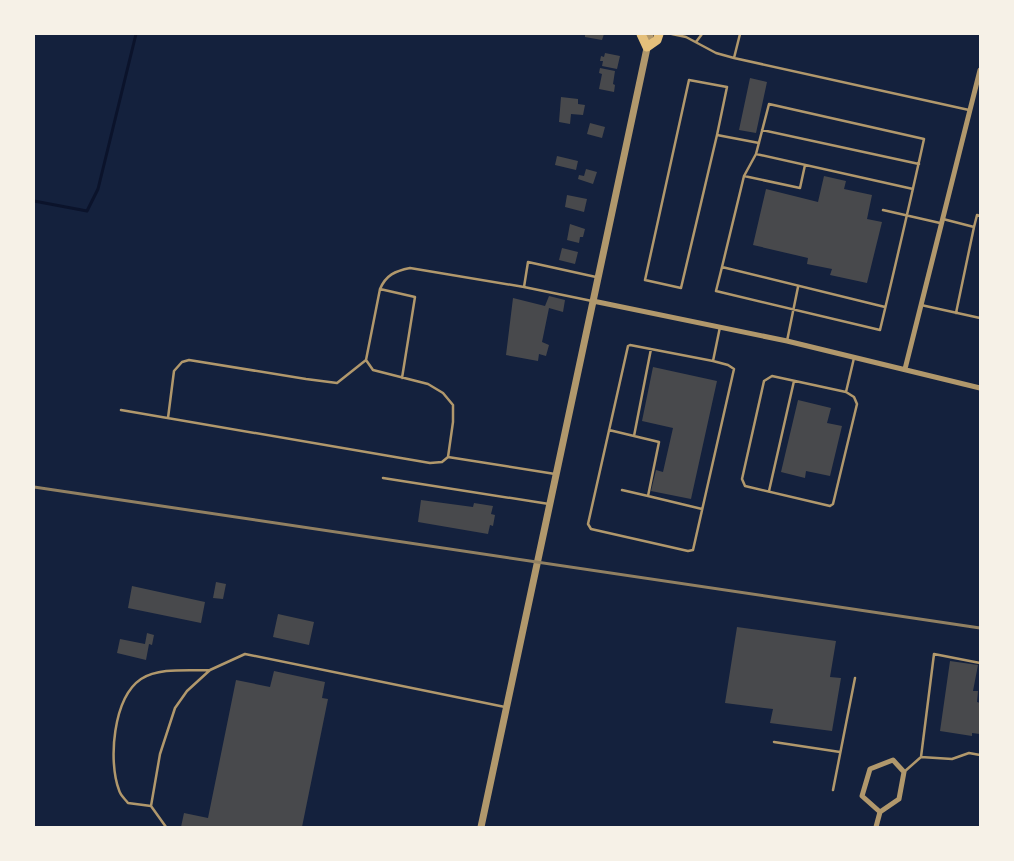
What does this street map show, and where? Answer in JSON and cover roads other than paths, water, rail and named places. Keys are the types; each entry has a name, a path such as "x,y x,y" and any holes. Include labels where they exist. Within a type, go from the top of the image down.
{"main road":[{"path":"641,34 647,48 657,40 659,34"}],"street":[{"path":"481,827 650,34"},
{"path":"905,369 980,70"},
{"path":"593,301 787,341 980,388"},
{"path":"876,827 880,812 899,799 904,772 893,760 870,769 862,796 880,812"}],"lane":[{"path":"672,34 686,37 716,53 734,58 970,111"},
{"path":"696,42 702,34"},
{"path":"734,58 740,34"},
{"path":"689,80 727,87 717,135 681,288 645,280 689,80"},
{"path":"769,104 924,139 880,330 716,291 744,176 756,154 759,144 769,104"},
{"path":"762,130 919,164"},
{"path":"717,135 759,144"},
{"path":"756,154 913,189"},
{"path":"744,176 800,188 805,165"},
{"path":"883,210 974,227"},
{"path":"956,313 974,227 977,215 980,216"},
{"path":"524,287 528,262 598,277"},
{"path":"722,267 885,307"},
{"path":"168,418 174,371 182,362 189,360 306,380 337,383 366,360 380,290 384,280 397,271 410,268 524,287 593,301"},
{"path":"787,341 798,287"},
{"path":"380,290 415,297 402,378"},
{"path":"921,305 980,318"},
{"path":"713,361 720,327"},
{"path":"630,344 651,349 728,364 734,369 693,550 691,551 591,529 588,524 628,346 630,344"},
{"path":"634,436 651,349"},
{"path":"846,392 854,357"},
{"path":"121,410 430,463 442,462 448,457 453,422 453,405 443,393 428,384 373,370 366,360"},
{"path":"772,376 794,380 846,392 854,397 857,404 833,504 830,506 745,486 742,479 764,381 772,376"},
{"path":"769,491 794,380"},
{"path":"608,430 659,442 648,496"},
{"path":"448,457 557,475"},
{"path":"383,478 551,504"},
{"path":"622,490 702,509"},
{"path":"151,806 160,754 175,708 187,690 210,670 245,654 507,707"},
{"path":"904,772 921,757 934,654 980,663"},
{"path":"166,827 151,806 128,802 119,792 115,775 116,730 119,713 125,696 141,679 160,672 210,670"},
{"path":"833,790 855,678"},
{"path":"774,742 840,752"},
{"path":"921,757 952,759 970,753 980,755"}],"waterway":[{"path":"34,201 87,211 98,189 136,34"}],"railway":[{"path":"34,487 980,628"}]}
